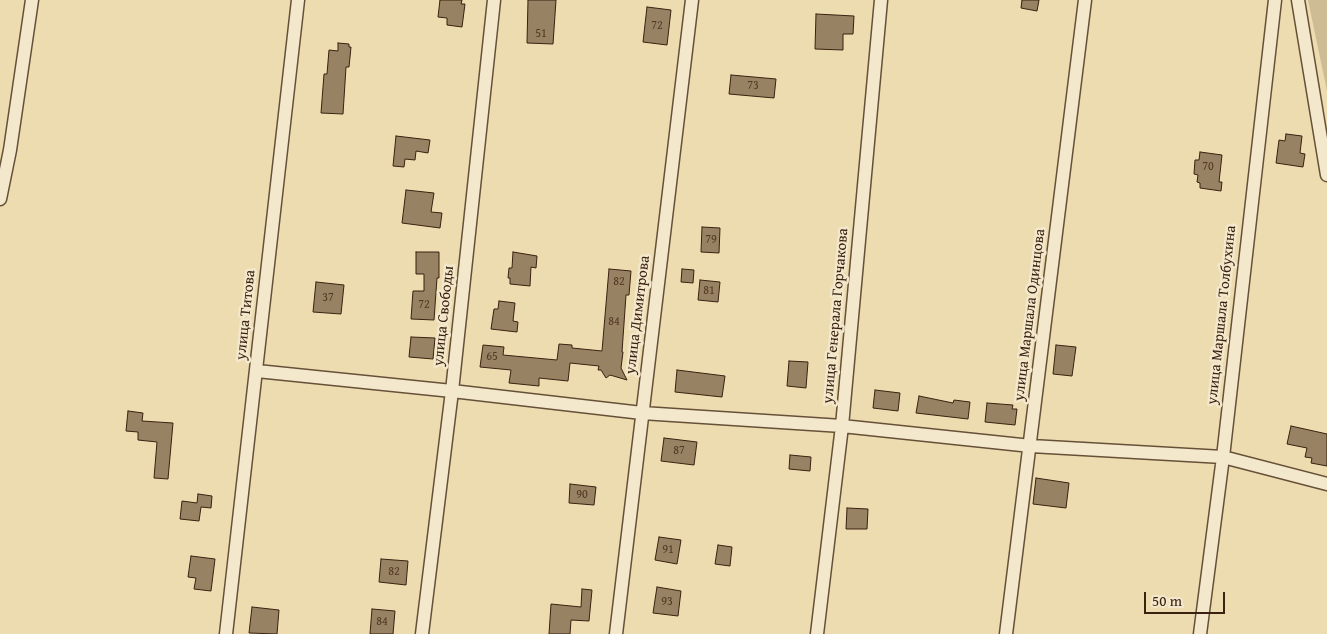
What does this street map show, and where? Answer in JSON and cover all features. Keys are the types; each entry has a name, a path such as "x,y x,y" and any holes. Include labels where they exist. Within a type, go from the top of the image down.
{"street":[{"path":"0,199 10,150 32,0"},
{"name":"улица Титова","path":"226,634 298,0"},
{"name":"улица Свободы","path":"422,634 452,391 494,0"},
{"name":"улица Димитрова","path":"616,634 692,0"},
{"name":"улица Генерала Горчакова","path":"817,634 842,426 881,0"},
{"name":"улица Маршала Одинцова","path":"1006,634 1031,446 1085,0"},
{"name":"улица Маршала Толбухина","path":"1200,634 1223,457 1275,0"},
{"path":"1298,0 1327,175"},
{"path":"256,371 642,413 842,426 1031,446 1223,457 1327,484"}],"shaded area":[{"path":"1308,0 1327,0 1327,91"}],"building":[{"path":"440,0 462,0 461,4 465,4 462,27 447,25 447,18 438,17"},
{"path":"528,0 556,0 553,44 527,43"},
{"path":"1022,0 1039,0 1037,11 1021,8"},
{"path":"647,7 671,10 667,45 643,42"},
{"path":"816,14 854,16 853,34 843,34 843,50 815,49"},
{"path":"338,43 349,44 349,47 351,47 349,67 346,67 343,114 321,113 324,74 327,74 329,50 338,51"},
{"path":"731,75 776,79 774,98 729,94"},
{"path":"1286,134 1302,136 1300,153 1305,154 1303,167 1276,163 1279,140 1285,141"},
{"path":"396,136 430,140 428,153 416,151 415,160 405,159 404,167 393,166"},
{"path":"1200,152 1222,155 1219,182 1222,182 1221,191 1200,188 1200,183 1197,182 1198,175 1194,174 1195,160 1199,160"},
{"path":"406,190 434,193 431,212 442,213 440,228 402,223"},
{"path":"702,227 720,228 719,253 701,252"},
{"path":"416,252 439,252 439,278 437,278 434,320 411,319 413,291 424,291 424,274 416,274"},
{"path":"513,252 537,256 536,268 531,267 530,286 510,284 510,278 508,278 509,268 512,268"},
{"path":"609,269 631,271 629,295 626,295 621,368 627,380 610,375 606,378 601,370 598,370 599,366 570,363 568,381 539,378 539,386 509,383 511,370 480,367 483,345 504,347 503,355 557,360 559,344 572,345 572,348 602,351"},
{"path":"682,269 694,270 693,283 681,282"},
{"path":"700,280 720,282 718,302 698,300"},
{"path":"316,282 344,285 341,314 313,312"},
{"path":"499,301 515,303 513,321 518,322 517,332 491,329 494,309 498,309"},
{"path":"411,337 435,338 433,359 409,357"},
{"path":"1056,345 1076,347 1072,376 1053,374"},
{"path":"789,361 808,362 806,388 787,386"},
{"path":"677,370 725,376 722,397 675,392"},
{"path":"875,390 900,393 898,411 873,408"},
{"path":"919,396 953,403 954,400 970,402 968,419 916,413"},
{"path":"987,403 1013,405 1012,409 1017,409 1015,425 985,422"},
{"path":"128,411 143,413 142,421 173,423 168,479 154,478 157,442 138,440 138,432 126,431"},
{"path":"1291,426 1327,434 1327,466 1311,463 1312,458 1305,457 1307,448 1287,444"},
{"path":"664,438 697,442 694,465 661,461"},
{"path":"790,455 811,457 810,471 789,469"},
{"path":"1036,478 1069,483 1066,508 1033,504"},
{"path":"570,484 596,487 594,505 569,503"},
{"path":"198,494 212,496 211,508 201,507 199,521 180,519 182,501 197,503"},
{"path":"847,508 868,509 867,529 846,529"},
{"path":"659,537 681,540 677,564 655,560"},
{"path":"718,545 732,547 730,566 715,564"},
{"path":"191,556 215,559 211,591 194,589 196,578 188,577"},
{"path":"381,559 408,561 406,585 379,582"},
{"path":"657,587 681,591 678,616 653,613"},
{"path":"582,589 592,590 589,621 571,620 570,634 549,634 551,604 581,607"},
{"path":"252,607 279,610 277,634 249,633"},
{"path":"372,609 395,611 393,634 370,634"}]}
